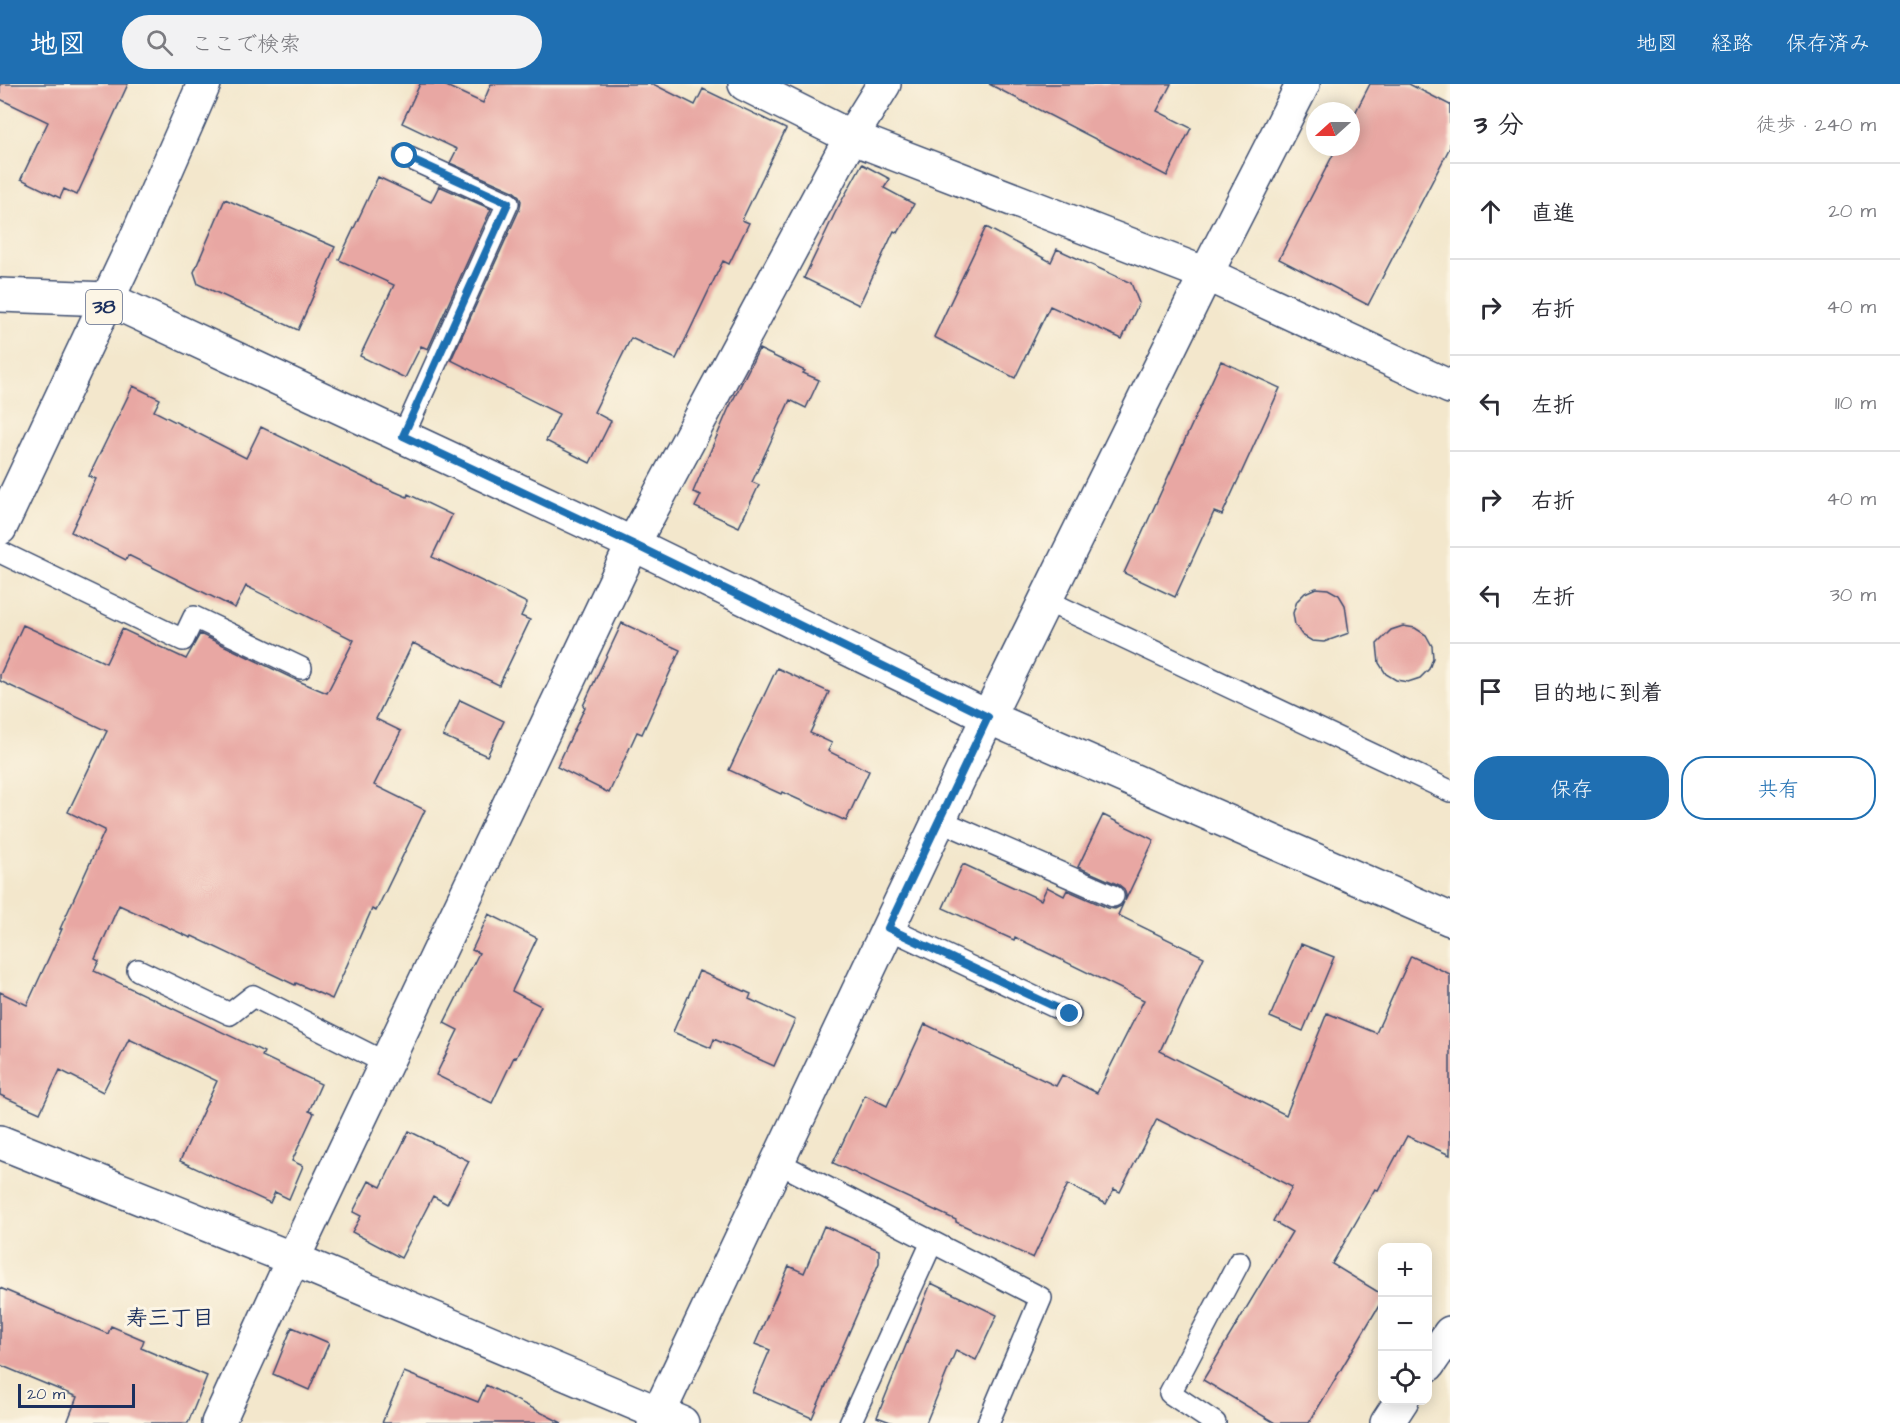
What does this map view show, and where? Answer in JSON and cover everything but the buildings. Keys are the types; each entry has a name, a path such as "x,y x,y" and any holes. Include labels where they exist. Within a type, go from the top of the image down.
{"main road":[{"name":"38","path":"0,528 108,298 204,84"},
{"path":"745,84 850,137 1206,274 1450,387"},
{"path":"218,1423 292,1259 633,544 850,137 884,84"},
{"path":"0,1142 292,1259 665,1420 777,1162 988,717 1206,274 1303,84"},
{"path":"0,295 108,298 633,544 988,717 1450,919"},
{"path":"1432,1359 1450,1333"},
{"path":"1387,1423 1399,1405"}],"lane":[{"path":"403,436 508,203 405,156"},
{"path":"0,552 183,640 194,617 301,668"},
{"path":"1045,600 1450,791"},
{"path":"939,820 1113,896"},
{"path":"888,928 1070,1014"},
{"path":"138,970 230,1014 253,996 386,1063"},
{"path":"777,1162 1041,1298 988,1423"},
{"path":"850,1423 932,1242"},
{"path":"1215,1423 1170,1393 1239,1262"}],"district":[{"name":"寿三丁目","path":"170,1318"}],"route":[{"path":"405,156 508,203 403,436 633,544 988,717 888,928 1070,1014"}]}
